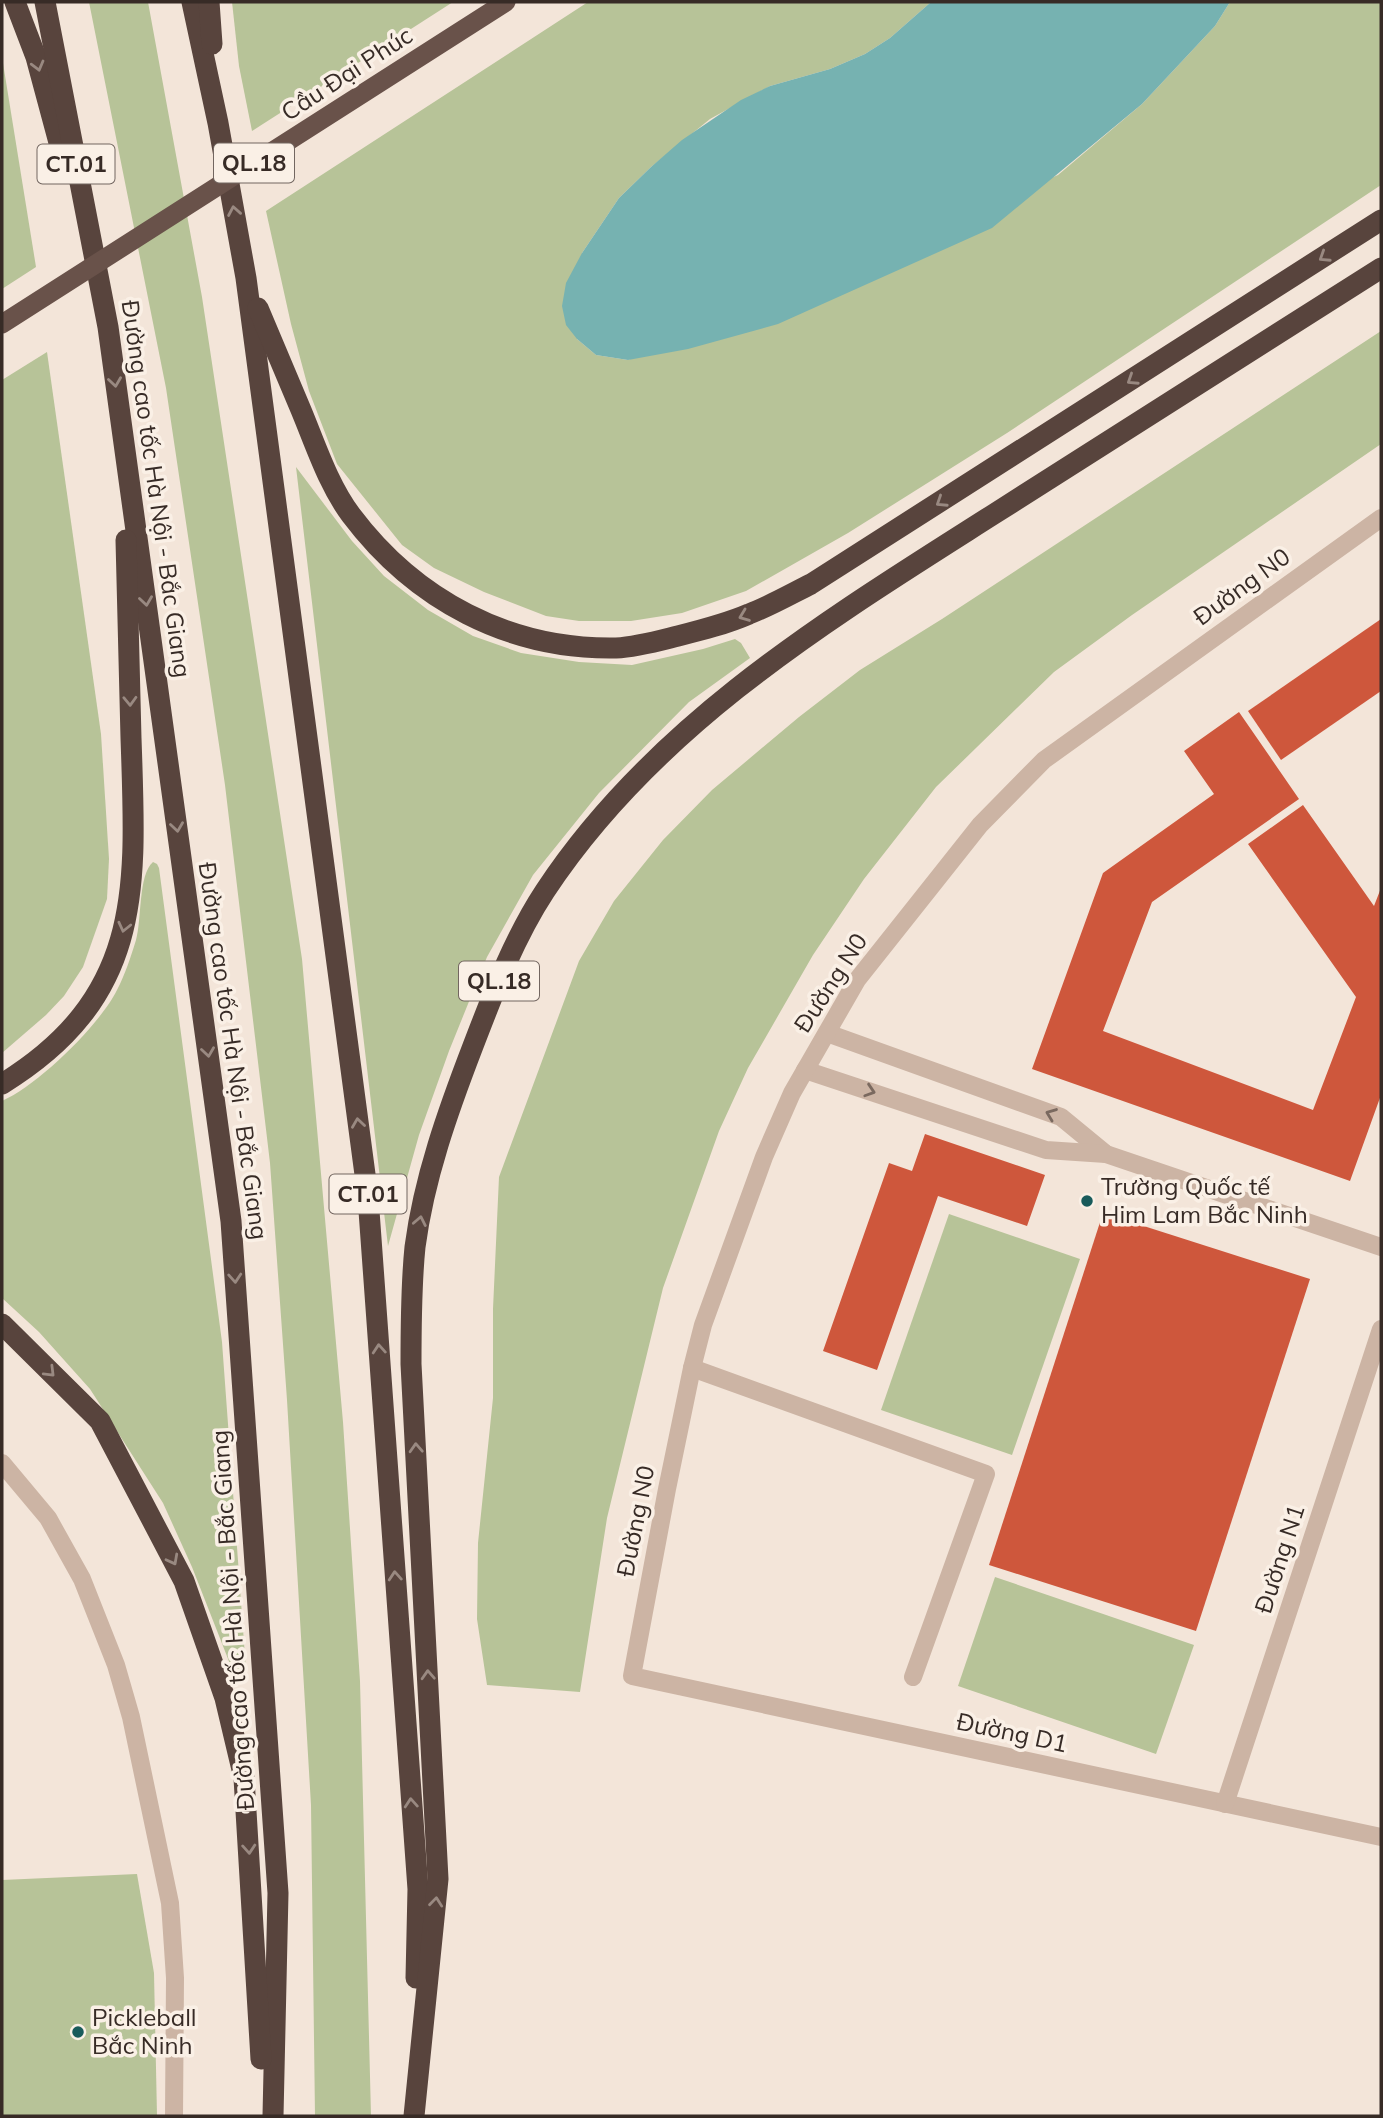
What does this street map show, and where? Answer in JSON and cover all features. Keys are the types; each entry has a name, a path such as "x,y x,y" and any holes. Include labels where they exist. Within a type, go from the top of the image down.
{"highway":[{"path":"15,2 36,57 108,327"},
{"name":"Đường cao tốc Hà Nội - Bắc Giang","path":"45,2 108,327 231,1221 278,1893 273,2116"},
{"name":"CT.01","path":"192,2 218,123 246,278 368,1197 418,1889 414,2116"},
{"path":"209,2 218,123"},
{"name":"Cầu Đại Phúc","path":"2,324 506,2"},
{"path":"246,278 316,452 350,514 401,570 453,608 496,627 568,646 617,648 666,639 751,614 811,584 1381,220"},
{"name":"QL.18","path":"414,2116 438,1879 411,1364 415,1246 430,1172 444,1121 499,981 543,894 599,820 629,787 705,712 760,670 871,592 1381,268"},
{"path":"2,1084 50,1048 91,1006 103,985 124,932 132,892 134,808 123,437"},
{"path":"2,1324 100,1421 184,1581 225,1698 244,1778 265,2116"}],"street":[{"name":"Đường N0","path":"632,1676 692,1368 704,1325 764,1157 792,1093 857,980 980,825 1044,760 1381,518"},
{"path":"827,1032 1061,1117 1106,1154"},
{"path":"805,1070 1046,1150 1106,1154 1381,1247"},
{"name":"Đường N1","path":"1225,1804 1381,1329"},
{"path":"692,1368 986,1474 913,1677"},
{"path":"2,1463 48,1518 82,1579 116,1665 131,1717 170,1903 175,1978 174,2116"},
{"name":"Đường D1","path":"632,1676 1381,1837"}],"green space":[{"path":"89,2 148,2 202,297 302,959 343,1422 360,1681 371,2116 315,2116 311,1805 270,1163 225,785 166,388"},
{"path":"232,2 453,2 252,131 239,66"},
{"path":"588,2 931,2 890,38 865,54 830,69 770,86 710,119 651,167 619,198 582,253 577,339 596,355 628,360 1058,175 1142,104 1215,26 1230,2 1381,2 1381,185 1007,433 848,533 746,591 682,613 631,621 579,621 546,616 484,592 434,568 402,545 337,464 309,391 266,211"},
{"path":"2,57 36,267 2,289"},
{"path":"1381,331 1381,444 1132,615 1054,672 936,787 864,879 813,955 748,1068 719,1131 663,1288 607,1518 580,1692 487,1685 477,1619 478,1543 493,1398 493,1309 499,1177 579,961 614,901 663,840 712,790 860,670"},
{"path":"47,352 101,734 109,859 107,899 83,967 64,996 2,1053 2,380"},
{"path":"296,467 352,541 384,576 428,610 473,636 521,653 579,662 632,665 735,639 741,643 750,658 689,702 599,793 533,875 487,957 449,1051 419,1135 388,1246"},
{"path":"153,862 159,868 222,1342 246,1670 243,1675 232,1669 192,1567 163,1503 90,1389 39,1332 2,1298 2,1101 33,1082 66,1053 96,1020 117,990 136,940 145,877"},
{"path":"949,1214 1080,1259 1012,1455 881,1410"},
{"path":"995,1577 1194,1645 1156,1754 958,1686"},
{"name":"Pickleball Bắc Ninh","path":"137,1874 154,1973 157,2116 2,2116 2,1880"}],"water":[{"path":"931,2 1230,2 1215,26 1142,104 992,228 778,324 688,349 628,360 596,355 577,339 566,325 562,306 566,283 582,253 619,198 651,167 682,140 741,100 770,86 830,69 865,54 890,38"}],"building":[{"path":"1381,619 1381,691 1281,760 1248,711"},
{"path":"1239,712 1299,799 1152,902 1103,1031 1313,1110 1356,997 1248,844 1303,805 1374,906 1381,888 1381,1095 1350,1181 1032,1069 1103,873 1214,794 1184,751"},
{"path":"925,1134 1045,1175 1027,1226 938,1196 877,1370 823,1351 889,1163 912,1171"},
{"path":"1103,1213 1310,1279 1196,1631 989,1565"}],"place":[{"name":"Trường Quốc tế Him Lam Bắc Ninh","path":"1087,1201"},
{"name":"Pickleball Bắc Ninh","path":"78,2032"}]}
